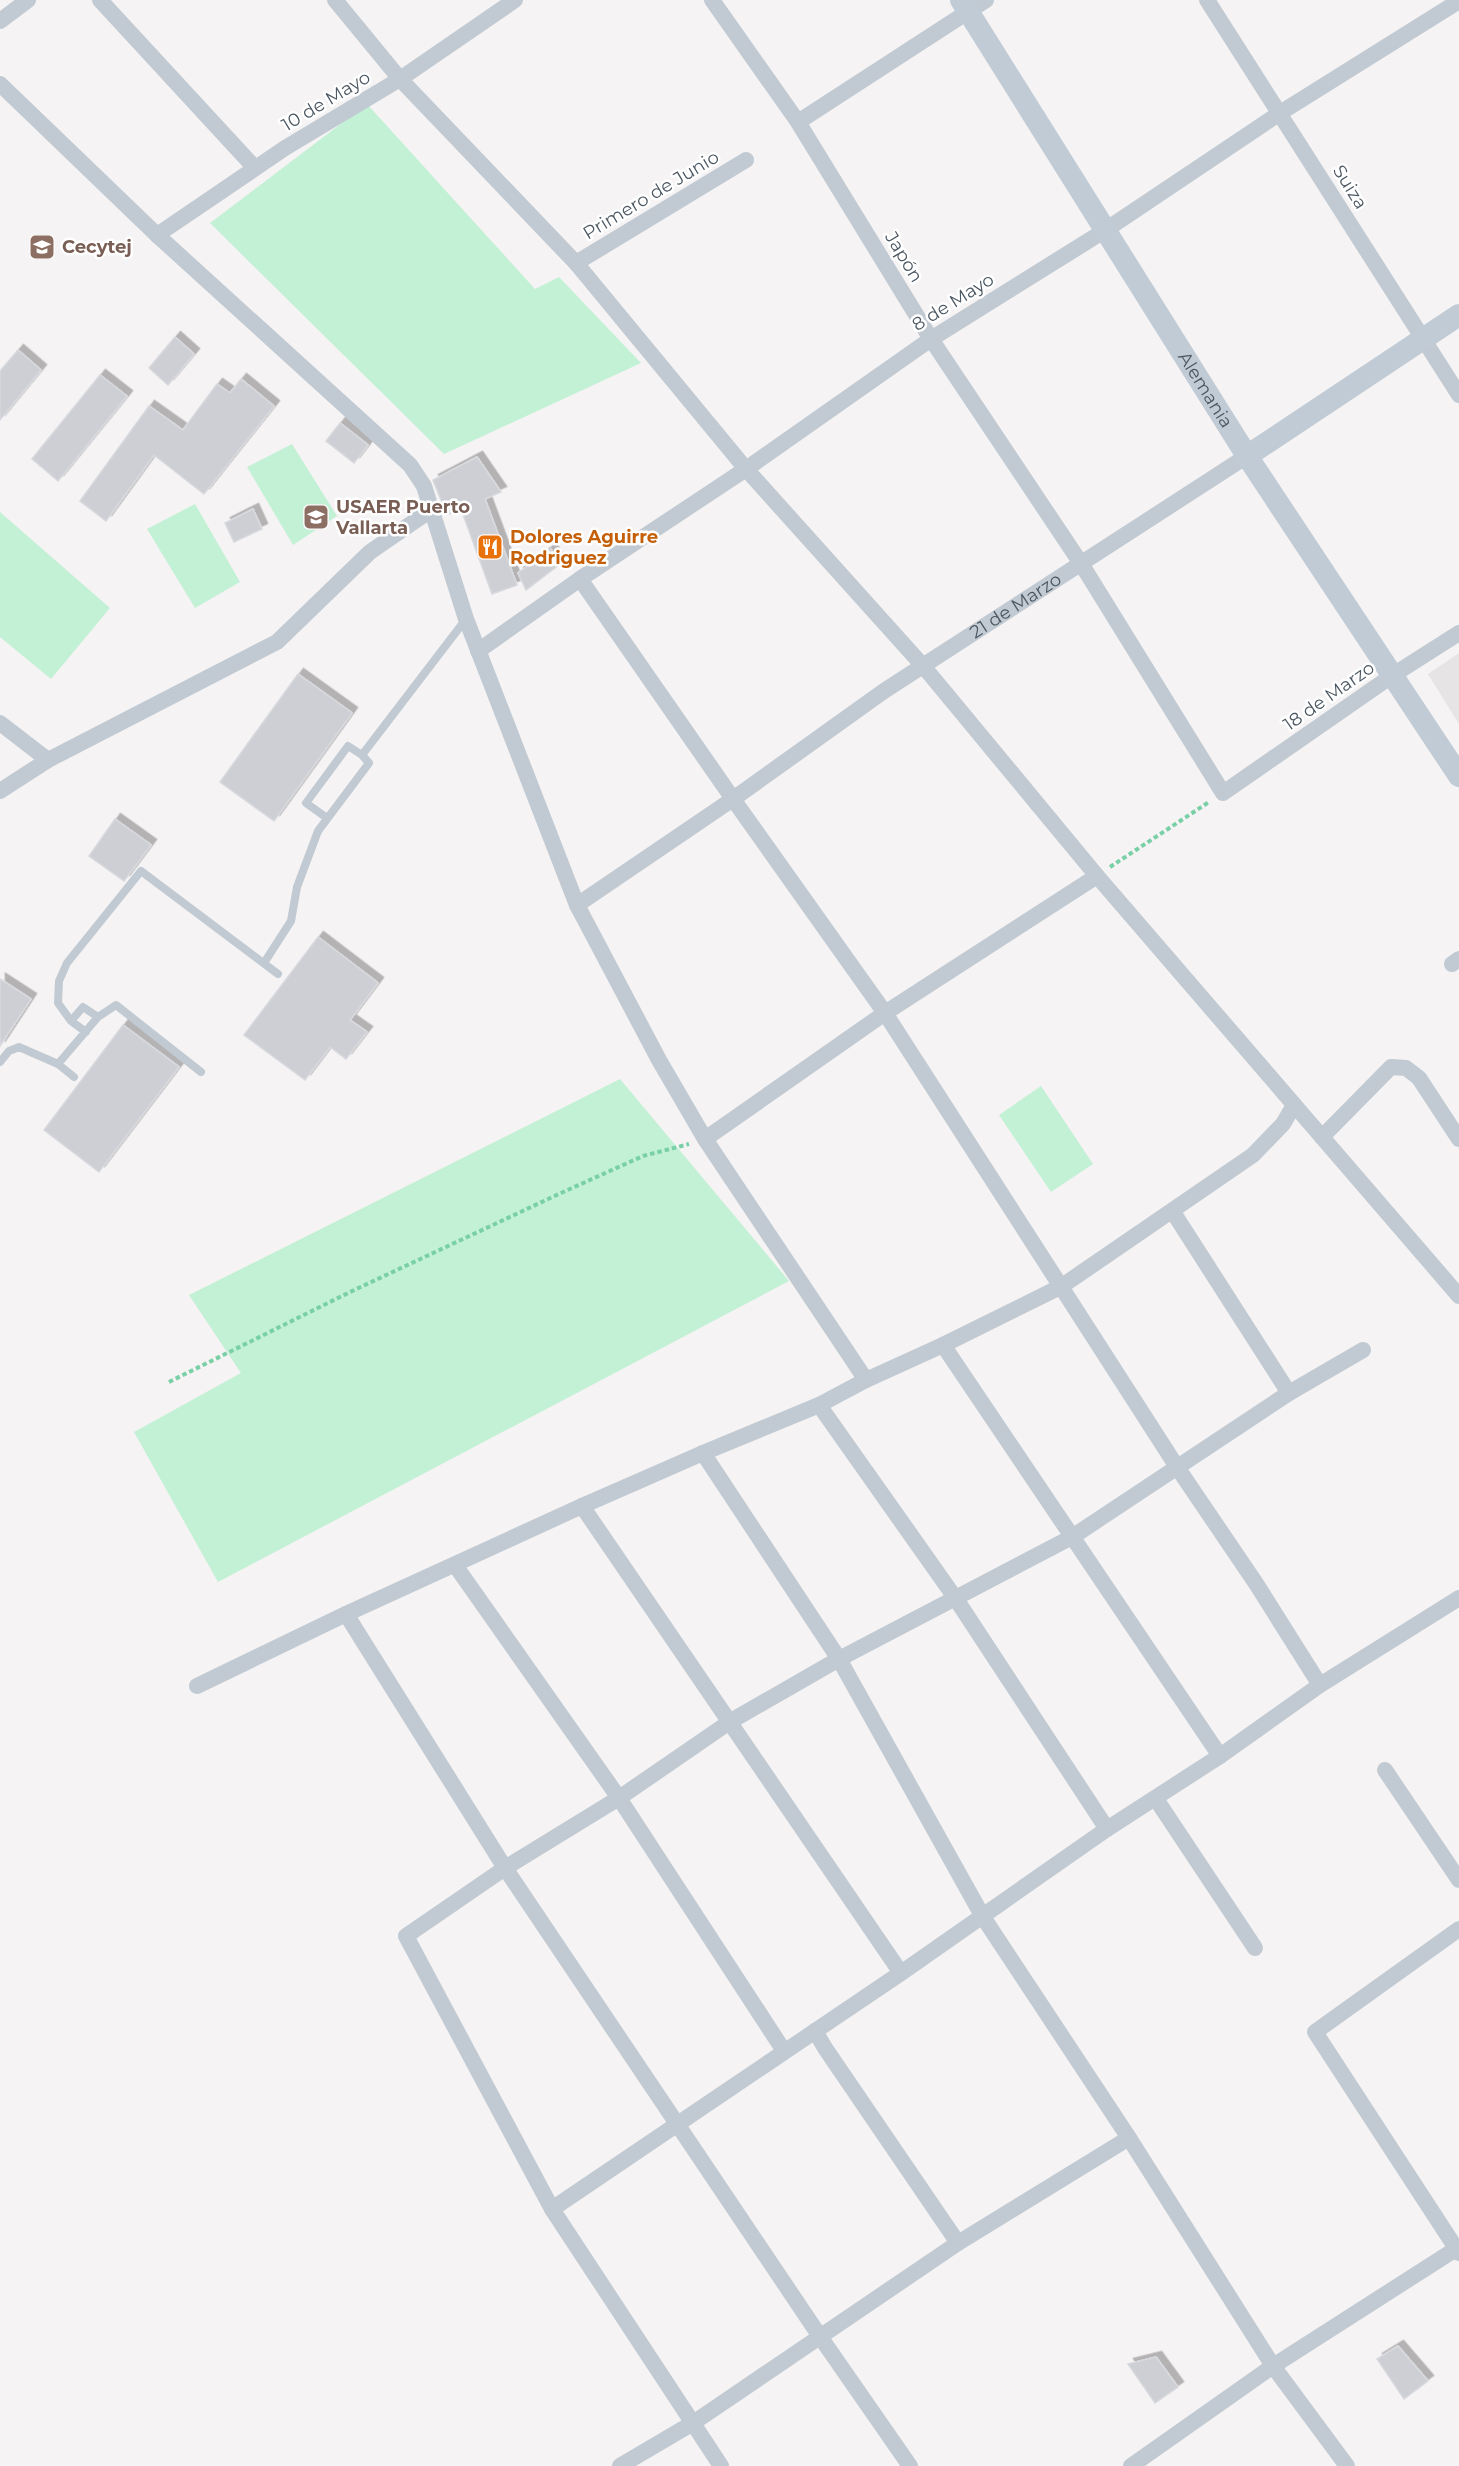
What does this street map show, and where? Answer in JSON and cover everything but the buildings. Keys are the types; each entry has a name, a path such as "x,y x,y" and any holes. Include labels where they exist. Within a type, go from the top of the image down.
{"street":[{"path":"0,21 28,0"},
{"path":"100,0 255,168"},
{"path":"334,0 400,79 576,263 746,469 924,667 1097,876 1294,1105 1453,1277 1459,1296"},
{"name":"10 de Mayo","path":"157,235 255,168 400,79 515,0"},
{"name":"Japón","path":"712,0 798,122 931,339 1082,565 1223,793"},
{"name":"Suiza","path":"1207,0 1459,395"},
{"name":"8 de Mayo","path":"478,651 580,579 746,469 931,339 1104,231 1280,113 1458,2"},
{"path":"798,122 972,4"},
{"name":"Alemania","path":"972,4 1104,231 1246,456 1459,776"},
{"path":"0,84 157,235 410,465 424,486 466,619 577,905 659,1060 705,1139 866,1380"},
{"name":"Primero de Junio","path":"576,263 746,160"},
{"name":"21 de Marzo","path":"577,905 733,799 884,691 1082,565 1459,315"},
{"path":"0,792 48,760 277,642 370,552 431,510"},
{"path":"580,579 885,1013 1320,1685"},
{"name":"18 de Marzo","path":"1223,793 1393,675 1459,633"},
{"path":"0,723 48,760"},
{"path":"705,1139 885,1013 1097,876"},
{"path":"1322,1137 1391,1067 1407,1068 1419,1078 1459,1139"},
{"path":"197,1686 346,1614 582,1506 819,1405 1062,1286 1253,1155 1283,1124 1294,1105"},
{"path":"1173,1212 1289,1393"},
{"path":"943,1345 1220,1756"},
{"path":"721,2466 552,2209 406,1936 505,1868 619,1798 731,1722 839,1659 1072,1537 1289,1393 1363,1350"},
{"path":"819,1405 956,1599 1107,1829"},
{"path":"703,1453 839,1659 982,1917 1129,2138 1273,2366 1347,2466"},
{"path":"582,1506 901,1973"},
{"path":"455,1565 619,1798 784,2051"},
{"path":"552,2209 901,1973 1107,1829 1220,1756 1320,1685 1459,1598"},
{"path":"346,1614 505,1868 821,2338 910,2466"},
{"path":"1385,1770 1459,1880"},
{"path":"1156,1799 1255,1948"},
{"path":"1131,2466 1273,2366 1458,2250 1315,2032 1459,1929"},
{"path":"815,2031 958,2243"},
{"path":"620,2466 693,2423 958,2243 1129,2138"}],"lane":[{"path":"362,755 466,619"},
{"path":"264,963 291,921 297,887 318,831 369,763 362,755 348,746 306,803 327,818"},
{"path":"86,1032 71,1021 58,1003 59,981 67,963 141,871 278,974"},
{"path":"58,1064 98,1017 116,1005 201,1072"},
{"path":"71,1021 83,1007 98,1017"},
{"path":"0,1062 9,1051 19,1047 58,1064 74,1077"}],"path":[{"path":"1097,876 1223,793"},
{"path":"169,1382 350,1292 561,1192 643,1156 705,1139"}],"shaded area":[{"path":"1459,653 1459,724 1428,674"}],"green space":[{"path":"367,104 535,289 559,277 641,363 444,454 210,223"},
{"path":"292,444 337,516 293,545 247,467"},
{"path":"195,504 240,582 195,608 147,529"},
{"path":"0,512 110,608 51,679 0,637"},
{"path":"620,1079 789,1281 218,1582 134,1432 241,1373 189,1295"},
{"path":"1041,1086 1093,1164 1051,1192 999,1115"}],"place":[{"name":"Cecytej","path":"42,247"},
{"name":"USAER Puerto Vallarta","path":"316,517"},
{"name":"Dolores Aguirre Rodriguez","path":"490,547"}]}
